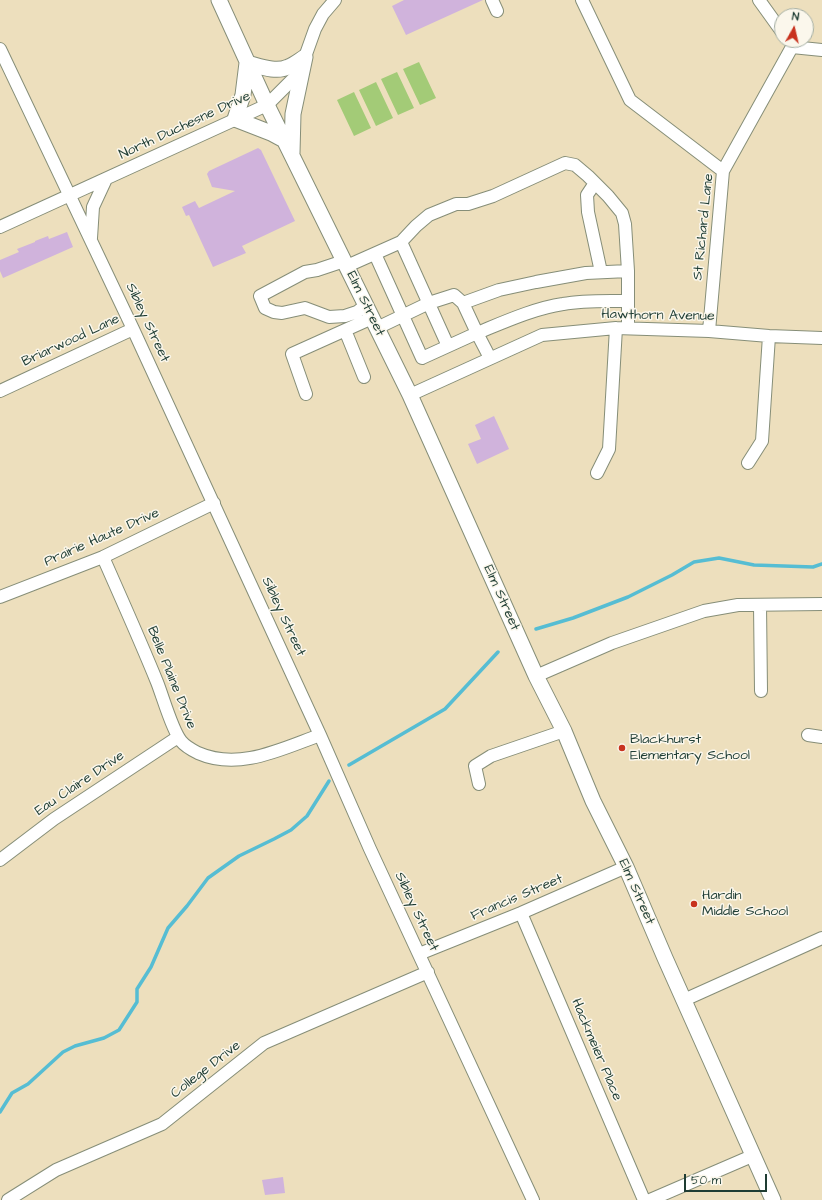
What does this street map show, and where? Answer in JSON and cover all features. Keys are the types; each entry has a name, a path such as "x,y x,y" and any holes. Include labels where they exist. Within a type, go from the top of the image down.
{"main road":[{"name":"Elm Street","path":"219,0 266,105 410,395 536,676 564,731 593,801 626,867 752,1156 773,1200"},
{"path":"284,140 271,133 235,119 243,95 247,63 266,68 278,69 287,68 305,57"},
{"path":"292,156 293,114 305,57"}],"street":[{"name":"North Duchesne Drive","path":"0,227 266,105 294,78 305,57 315,29 323,14 335,0"},
{"path":"582,0 630,100 723,171"},
{"path":"759,0 774,21"},
{"name":"St Richard Lane","path":"709,331 723,171 788,48"},
{"path":"811,48 822,50"},
{"name":"Sibley Street","path":"0,49 133,328 320,735 418,954 428,972 533,1200"},
{"path":"371,317 357,312 345,316 329,317 305,308 282,313 274,312 265,308 260,296 305,272 345,263 374,254 401,242 416,226 430,215 456,204 468,204 493,196 565,163 575,166 595,183 622,213 625,224 628,272 628,328"},
{"path":"91,240 93,207 106,179"},
{"path":"595,183 587,195 588,212 601,272"},
{"path":"401,242 448,346"},
{"path":"374,254 422,358 477,333 521,316 562,304 600,300 628,302"},
{"path":"463,303 499,290 536,282 586,273 628,272"},
{"path":"306,394 292,354 371,317 403,315 429,303 454,295 463,303 490,358"},
{"name":"Briarwood Lane","path":"0,390 133,328"},
{"path":"597,473 609,449 616,328"},
{"name":"Hawthorn Avenue","path":"410,395 542,335 628,328 822,338"},
{"path":"345,330 364,377"},
{"path":"748,463 762,441 769,336"},
{"name":"Prairie Haute Drive","path":"0,598 102,556 214,503"},
{"name":"Belle Plaine Drive","path":"102,556 140,639 178,737 187,746 215,759 234,761 272,752 320,735"},
{"path":"536,676 612,643 704,611 738,605 822,604"},
{"path":"760,605 761,691"},
{"path":"479,784 475,766 481,762 491,756 564,731"},
{"path":"808,735 822,737"},
{"name":"Eau Claire Drive","path":"0,860 54,819 178,737"},
{"name":"Francis Street","path":"418,954 521,913 626,867"},
{"name":"Hackmeier Place","path":"521,913 644,1200"},
{"path":"684,1000 822,938"},
{"name":"College Drive","path":"8,1200 56,1170 162,1124 264,1043 428,972"},
{"path":"650,1200 752,1156"}],"green space":[{"path":"419,62 436,98 420,105 403,69"},
{"path":"397,72 414,108 398,115 381,79"},
{"path":"376,82 393,118 376,126 359,90"},
{"path":"354,92 371,128 354,136 337,100"}],"building":[{"path":"404,0 483,0 406,35 392,6"},
{"path":"258,148 261,150 295,221 242,246 246,253 213,267 189,215 186,216 182,207 195,201 199,208 235,191 212,187 207,174 209,171"},
{"path":"67,232 73,247 3,278 0,271 0,260 19,252 17,249 35,241 48,236 49,239"},
{"path":"494,416 509,449 477,464 468,444 481,439 475,425"},
{"path":"283,1177 285,1193 265,1195 262,1180"}],"waterway":[{"path":"536,629 573,618 628,597 694,562 719,558 754,565 813,567 822,564"},
{"path":"349,765 445,709 498,652"},
{"path":"0,1112 12,1093 28,1084 63,1052 75,1046 104,1038 119,1030 137,1002 137,989 151,967 168,928 208,878 239,856 291,830 307,816 329,781"}],"place":[{"name":"Blackhurst Elementary School","path":"622,748"},
{"name":"Hardin Middle School","path":"694,904"}]}
